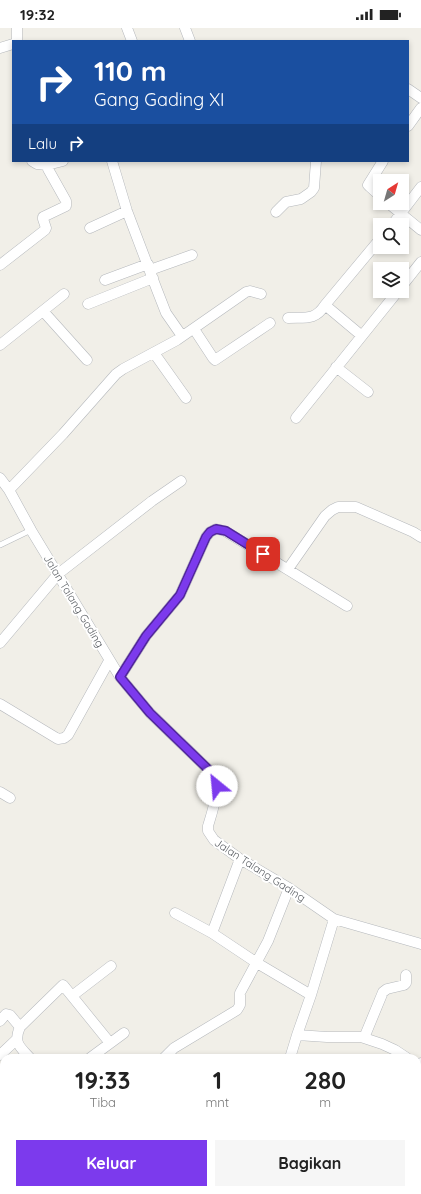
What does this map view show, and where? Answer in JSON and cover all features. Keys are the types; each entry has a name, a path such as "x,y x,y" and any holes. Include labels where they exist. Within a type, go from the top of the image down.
{"street":[{"path":"17,28 17,40"},
{"path":"127,28 132,40"},
{"path":"185,28 190,40"},
{"path":"0,48 12,44"},
{"path":"409,90 421,98"},
{"path":"409,125 421,108"},
{"path":"34,162 37,164 47,165 59,162"},
{"path":"112,162 127,211 166,313 182,336"},
{"path":"276,212 286,202 301,199 311,192 314,188 316,162"},
{"path":"374,174 380,162"},
{"path":"0,265 45,230 46,228 42,219 44,217 66,206 66,202 47,165"},
{"path":"373,175 368,185 373,190"},
{"path":"398,218 421,187"},
{"path":"396,210 421,230"},
{"path":"90,228 127,211"},
{"path":"288,318 314,317 321,311 373,247"},
{"path":"88,304 150,271 192,255"},
{"path":"409,277 421,262"},
{"path":"105,280 150,271"},
{"path":"9,490 63,434 116,374 182,336 246,292 250,291 261,294"},
{"path":"0,345 64,294"},
{"path":"296,418 392,298"},
{"path":"325,305 362,336"},
{"path":"43,311 87,360"},
{"path":"194,328 212,358 215,360 270,323"},
{"path":"154,353 186,398"},
{"path":"336,367 368,392"},
{"name":"Jalan Talang Gading","path":"0,478 9,490 31,530 120,677 150,713 211,772 217,786 208,831 214,840 240,859 289,888 334,919 421,944"},
{"path":"0,643 58,574 152,501 181,481"},
{"path":"288,570 325,516 338,507 356,507 421,537"},
{"path":"120,677 146,636 180,595 206,537 216,529 226,531 347,606"},
{"path":"0,704 58,739 64,738 68,735 109,661"},
{"path":"0,792 10,798"},
{"path":"212,933 240,859"},
{"path":"168,1054 174,1048 237,1010 240,1005 240,993 268,941 289,888"},
{"path":"175,913 212,933 257,963 311,995"},
{"path":"292,1054 300,1035 334,919"},
{"path":"72,996 111,966"},
{"path":"364,1038 383,992 387,989 404,986 406,983 406,975"},
{"path":"1,1054 16,1040 20,1028 63,985 110,1043"},
{"path":"0,1021 6,1014 8,1014 20,1028"},
{"path":"95,1054 124,1033"},
{"path":"300,1035 364,1038 395,1050 401,1054"},
{"path":"16,1040 26,1054"}],"lane":[{"path":"0,545 19,534 31,530"}],"route":[{"path":"217,786 211,772 150,713 120,677 146,636 180,595 206,537 210,532 216,529 226,531 263,554"}]}
